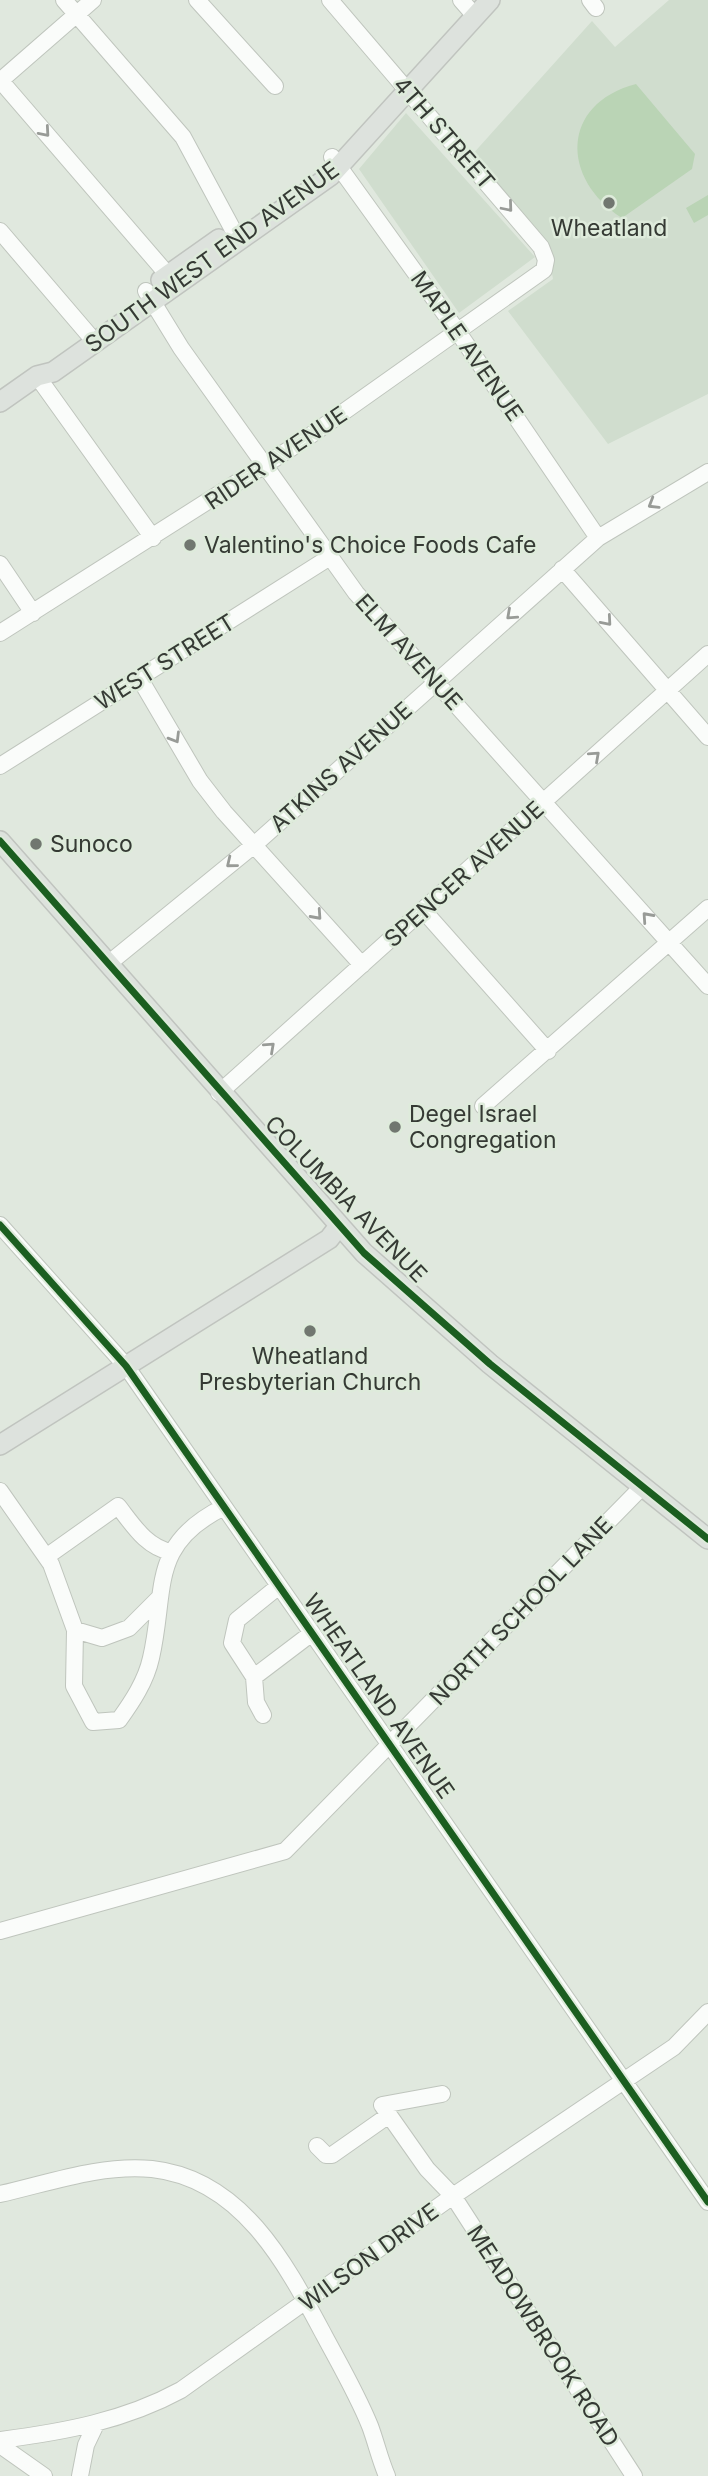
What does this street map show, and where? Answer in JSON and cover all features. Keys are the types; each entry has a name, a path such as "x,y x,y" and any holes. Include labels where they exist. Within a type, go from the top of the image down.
{"main road":[{"name":"SOUTH WEST END AVENUE","path":"149,296 168,275 317,186 469,6 490,0"},
{"name":"SOUTH WEST END AVENUE","path":"0,402 37,376 46,361 91,337 236,235"},
{"name":"COLUMBIA AVENUE","path":"0,841 338,1226 442,1323 641,1488 708,1539"},
{"path":"0,1446 329,1239 338,1226"}],"street":[{"path":"64,0 183,136 236,235"},
{"path":"93,0 0,81 168,275"},
{"path":"197,0 275,86"},
{"name":"4TH STREET","path":"330,0 541,247 547,260 544,270"},
{"name":"MAPLE AVENUE","path":"335,162 458,332 598,538"},
{"path":"0,231 91,337"},
{"name":"RIDER AVENUE","path":"0,634 266,466 544,270"},
{"name":"ELM AVENUE","path":"149,296 181,348 330,556 393,637 708,986"},
{"path":"37,376 153,538"},
{"name":"ATKINS AVENUE","path":"108,964 254,845 598,538 708,472"},
{"name":"WEST STREET","path":"0,766 330,556"},
{"path":"0,564 33,613"},
{"path":"562,569 708,737"},
{"name":"SPENCER AVENUE","path":"219,1093 708,654"},
{"path":"140,679 200,781 362,965"},
{"path":"483,1106 708,908"},
{"path":"423,910 548,1051"},
{"name":"WHEATLAND AVENUE","path":"0,1225 126,1366 623,2080 705,2192"},
{"name":"NORTH SCHOOL LANE","path":"0,1931 277,1855 292,1846 641,1488"},
{"path":"0,1491 46,1557 75,1630 74,1686 93,1722 119,1720 135,1698 151,1659 160,1597 171,1552 192,1527 224,1507"},
{"path":"46,1557 118,1506 141,1535 158,1550 171,1552"},
{"path":"263,1715 256,1702 254,1677 232,1643 237,1620 279,1586"},
{"path":"75,1630 103,1638 130,1628 160,1597"},
{"path":"254,1677 312,1633"},
{"name":"WILSON DRIVE","path":"0,2443 96,2424 140,2410 181,2390 453,2196 674,2047 708,2012"},
{"path":"317,2146 326,2155 332,2155 389,2116 382,2105 442,2094"},
{"name":"MEADOWBROOK ROAD","path":"389,2116 427,2169 453,2196 634,2476"},
{"path":"0,2194 127,2168 153,2169 192,2179 215,2191 246,2215 271,2245 306,2302 359,2402 387,2476"},
{"path":"80,2476 86,2445 96,2424"},
{"path":"0,2443 44,2476"}],"shaded area":[{"name":"Wheatland","path":"669,0 708,0 708,394 608,444 508,311 553,279 548,250 471,156 592,21 615,47"},
{"path":"406,113 535,257 459,313 359,169"}],"green space":[{"path":"636,84 695,154 692,169 622,218 602,202 588,183 580,164 578,144 582,125 593,108 611,94"},
{"path":"708,195 708,215 694,223 686,208"}],"cycle path":[{"path":"0,841 364,1253 490,1364 708,1539"},
{"path":"0,1225 126,1366 708,2202"}],"place":[{"name":"Wheatland","path":"609,203"},
{"name":"Valentino's Choice Foods Cafe","path":"190,545"},
{"name":"Sunoco","path":"36,844"},
{"name":"Degel Israel Congregation","path":"395,1127"},
{"name":"Wheatland Presbyterian Church","path":"310,1331"}]}
